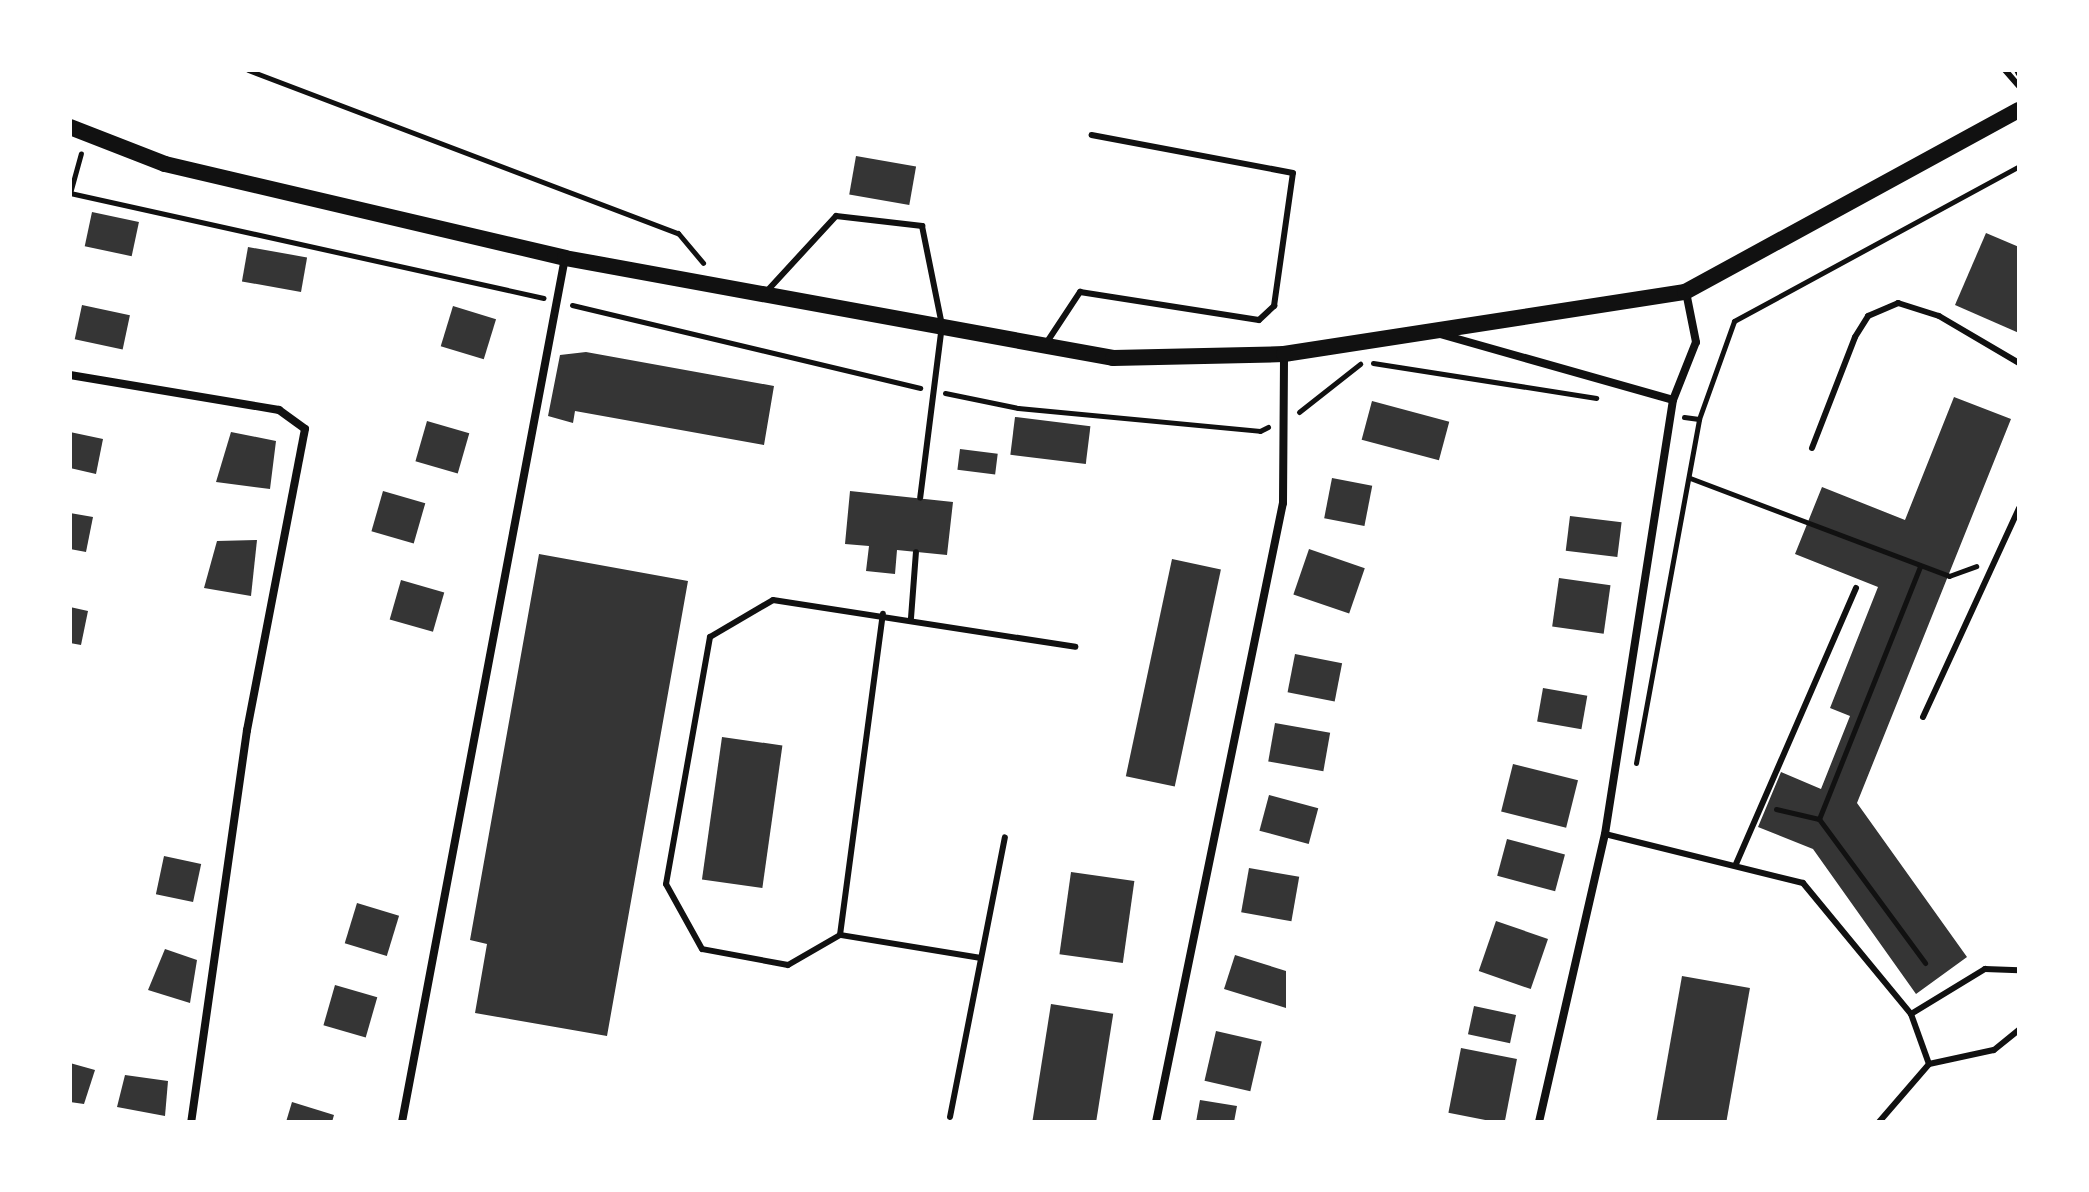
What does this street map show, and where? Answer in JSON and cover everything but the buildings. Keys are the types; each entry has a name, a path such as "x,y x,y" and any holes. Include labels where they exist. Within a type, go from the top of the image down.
{"main road":[{"path":"70,127 165,164 565,258 767,291 1113,358 1284,354 1439,333 1685,292 2019,110"}],"street":[{"path":"402,1122 565,258"},
{"path":"1539,1122 1605,834 1673,400 1696,342 1685,292"},
{"path":"1439,333 1673,400"},
{"path":"1156,1122 1283,503 1284,354"},
{"path":"70,375 279,410 305,429 247,730 191,1122"}],"lane":[{"path":"2005,70 2019,86"},
{"path":"1045,345 1080,292 1259,320 1274,306 1293,173 1092,135"},
{"path":"767,291 836,216 922,226 942,325 931,391 920,498"},
{"path":"1812,448 1855,337 1868,316 1898,303 1939,316 2019,363"},
{"path":"1923,717 1992,560 2019,508"},
{"path":"911,618 916,552"},
{"path":"1736,864 1856,588"},
{"path":"981,958 840,935 788,965 702,949 666,884 710,637 773,600 911,618 1075,647"},
{"path":"840,935 883,614"},
{"path":"1605,834 1803,883 1911,1014 1929,1064"},
{"path":"950,1117 1005,837"},
{"path":"1911,1014 1985,969 2019,970"},
{"path":"1879,1122 1929,1064 1994,1050 2019,1030"}],"path":[{"path":"248,70 678,233 720,283"},
{"path":"87,133 70,193 556,301 931,391 1018,408 1260,431 1284,419 1365,361 1602,399"},
{"path":"1634,775 1699,419 1734,321 2019,166"},
{"path":"1671,415 1699,419"},
{"path":"1690,478 1949,576 1992,560"},
{"path":"1819,819 1920,566"},
{"path":"1777,807 1819,819 1925,963"}]}
